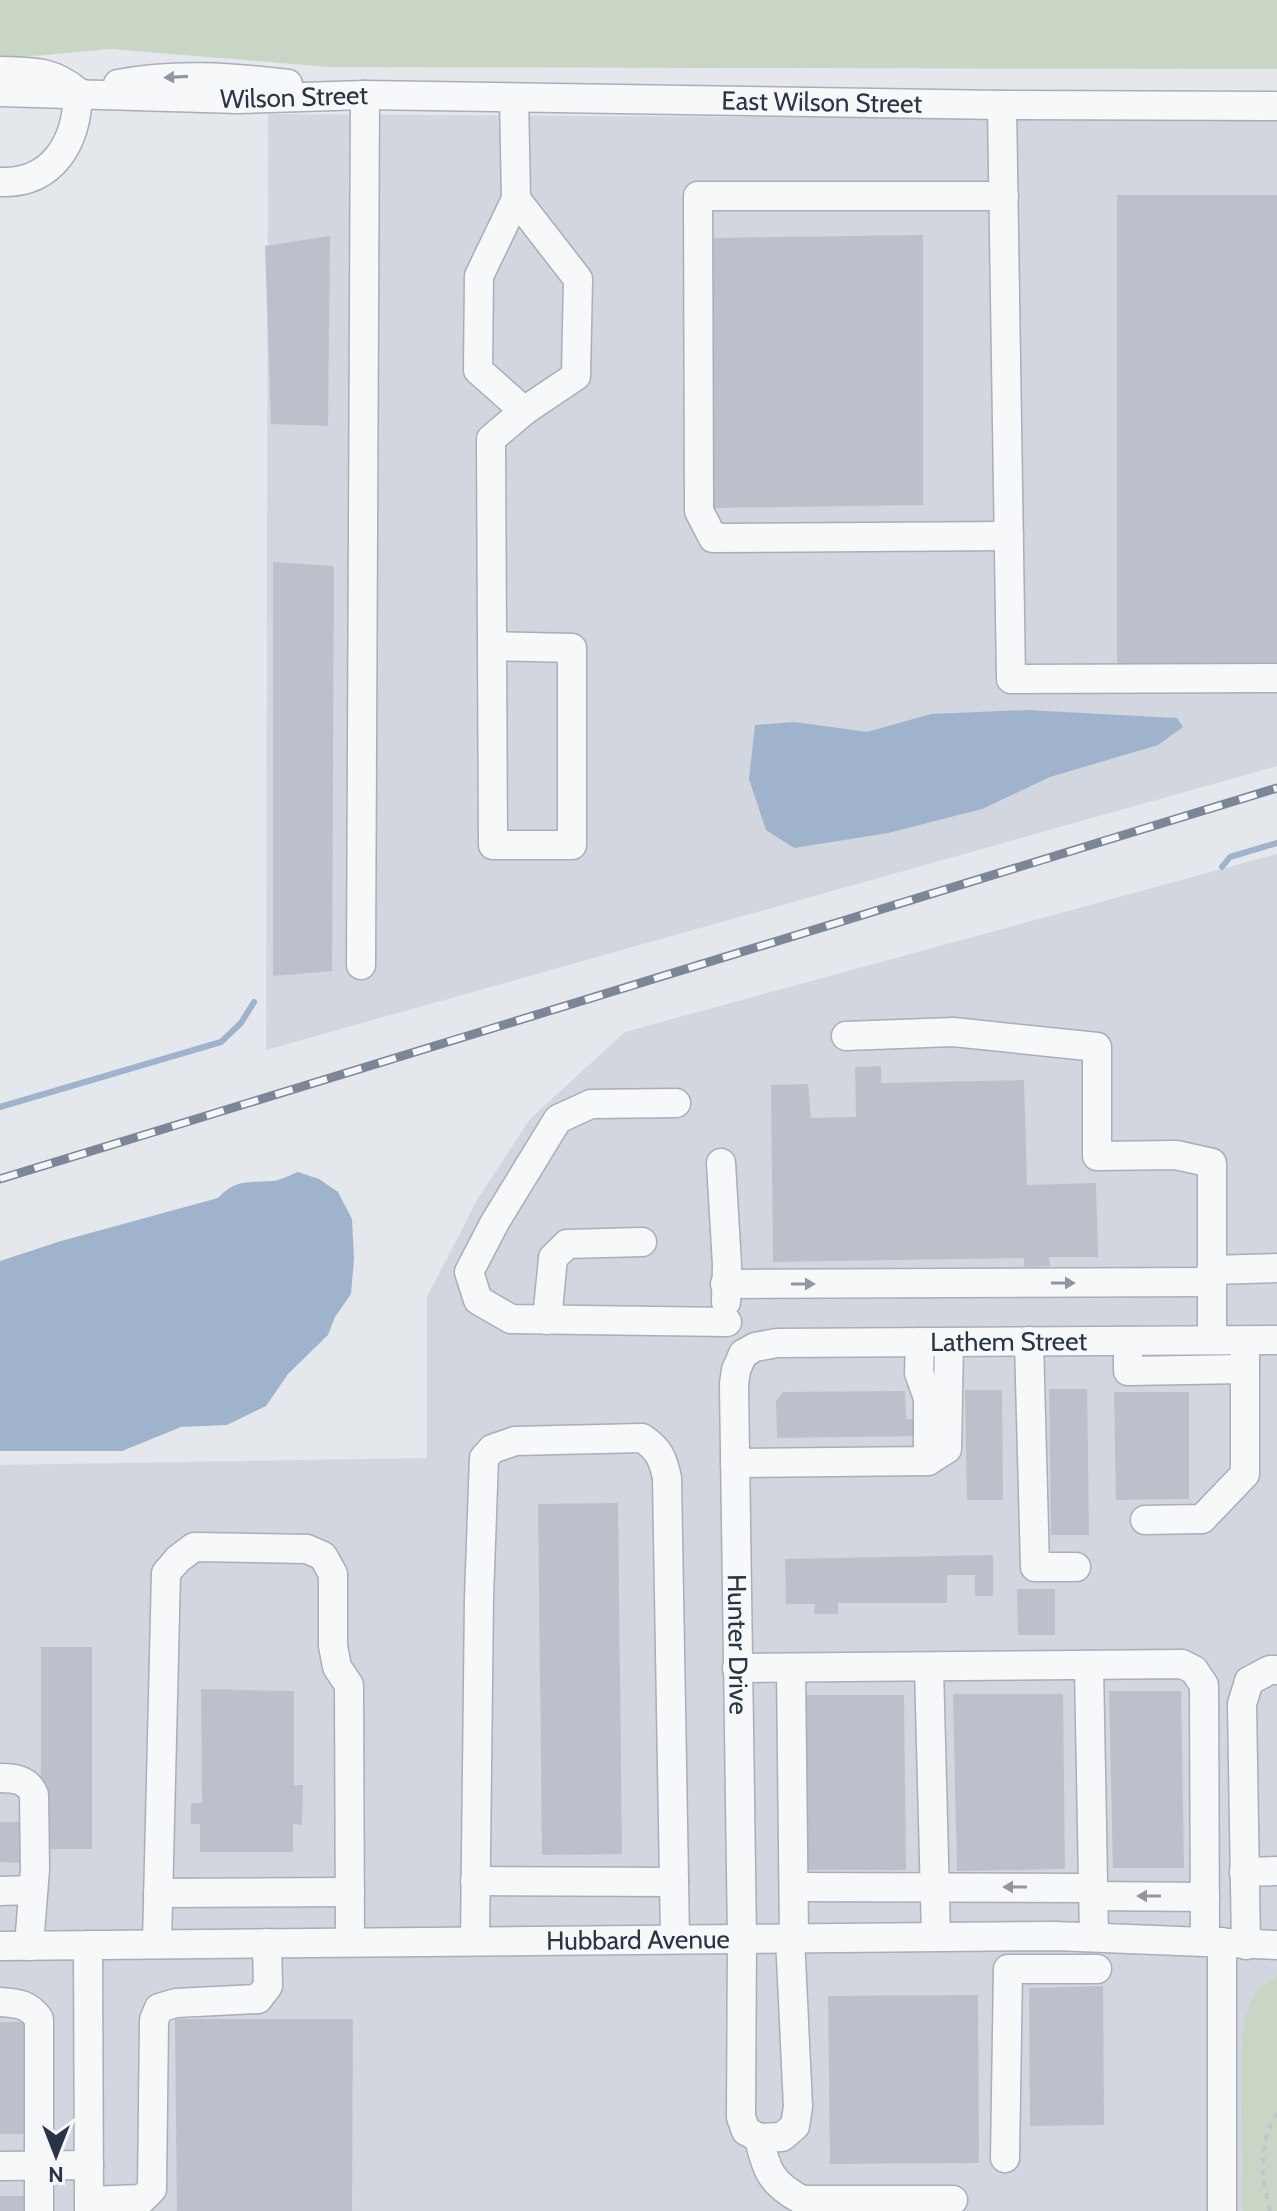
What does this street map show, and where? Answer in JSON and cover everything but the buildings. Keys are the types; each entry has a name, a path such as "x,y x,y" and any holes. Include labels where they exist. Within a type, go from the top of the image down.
{"street":[{"path":"0,71 42,72 63,80 78,93 78,115 72,136 60,155 37,176 14,183 0,182"},
{"name":"Wilson Street","path":"0,92 78,93 138,80 183,76 234,77 365,95"},
{"path":"361,965 365,95"},
{"name":"East Wilson Street","path":"365,95 1277,106"},
{"path":"514,98 516,199 479,276 478,370 524,411"},
{"path":"1002,105 1011,679 1277,678"},
{"path":"1004,196 698,196 699,511 713,538 1009,536"},
{"path":"492,646 572,648 572,845 493,845 492,646 491,439 524,411 576,376 578,279 516,199"},
{"path":"846,1036 953,1032 1097,1047 1097,1156 1176,1155 1212,1163 1212,1340"},
{"path":"676,1103 591,1104 558,1119 495,1222 469,1272 478,1300 511,1319 727,1322"},
{"path":"721,1163 728,1332 743,1354"},
{"path":"547,1320 553,1258 567,1244 642,1242"},
{"path":"725,1284 1210,1276 1277,1268"},
{"path":"1145,1520 1202,1519 1245,1474 1245,1340"},
{"name":"Lathem Street","path":"743,1354 755,1347 777,1343 1277,1340"},
{"path":"1029,1341 1035,1567 1076,1567"},
{"path":"1128,1341 1128,1371 1245,1369"},
{"path":"920,1342 919,1373 928,1398 928,1461"},
{"path":"735,1463 928,1461 947,1449 949,1342"},
{"name":"Hunter Drive","path":"743,1354 734,1384 742,1938 741,2117 746,2131 759,2138 764,2161 781,2189 802,2200 953,2200"},
{"path":"475,1941 484,1458 492,1449 515,1441 642,1438 655,1446 663,1458 667,1478 675,1938"},
{"path":"157,1944 166,1573 194,1547 307,1549 323,1556 333,1574 333,1646 337,1667 349,1685 350,1942"},
{"path":"737,1668 1182,1664 1194,1670 1204,1685 1205,1897 1224,1943"},
{"path":"1089,1666 1094,1936"},
{"path":"929,1667 936,1936"},
{"path":"759,2138 782,2137 795,2126 798,2107 792,1937 791,1668"},
{"path":"1222,2211 1224,1943 1244,1872 1242,1704 1249,1681 1270,1670 1277,1670"},
{"path":"0,1778 18,1778 32,1789 34,1795 29,1946"},
{"path":"1244,1872 1277,1871"},
{"path":"475,1881 674,1882"},
{"path":"794,1887 934,1887 1205,1897"},
{"path":"0,1891 33,1890"},
{"path":"158,1893 350,1892"},
{"name":"Hubbard Avenue","path":"0,1946 936,1936 1094,1936 1277,1945"},
{"path":"1055,1936 1055,1969"},
{"path":"88,1945 89,2206 142,2199 152,2189 154,2020 159,2008 176,2003 258,1999 268,1986 267,1943"},
{"path":"1005,2158 1008,1969 1097,1969"},
{"path":"0,2002 22,2004 39,2019 39,2211"},
{"path":"0,2166 89,2165"}],"path":[{"path":"1270,2211 1262,2155 1267,2129 1277,2113"}],"shaded area":[{"path":"268,114 1277,120 1277,766 266,1050"},
{"path":"1277,854 1277,2211 0,2211 0,1465 427,1458 427,1297 477,1200 530,1119 625,1032"}],"green space":[{"path":"0,0 1277,0 1277,69 329,67 111,49 0,59"},
{"path":"1277,1975 1277,2211 1243,2211 1241,2063 1244,2019 1256,1990"}],"water":[{"path":"1026,710 1177,718 1183,727 1158,745 1050,777 982,809 888,833 794,848 766,830 749,779 755,725 795,722 867,732 931,714"},
{"path":"298,1172 319,1179 338,1192 352,1219 354,1259 351,1294 335,1317 328,1335 288,1374 266,1406 227,1425 181,1427 122,1451 0,1451 0,1261 218,1198 237,1184 276,1180"}],"waterway":[{"path":"1222,867 1230,857 1277,843"},
{"path":"0,1107 221,1042 241,1023 254,1002"}],"railway":[{"path":"0,1179 1277,788"}]}
